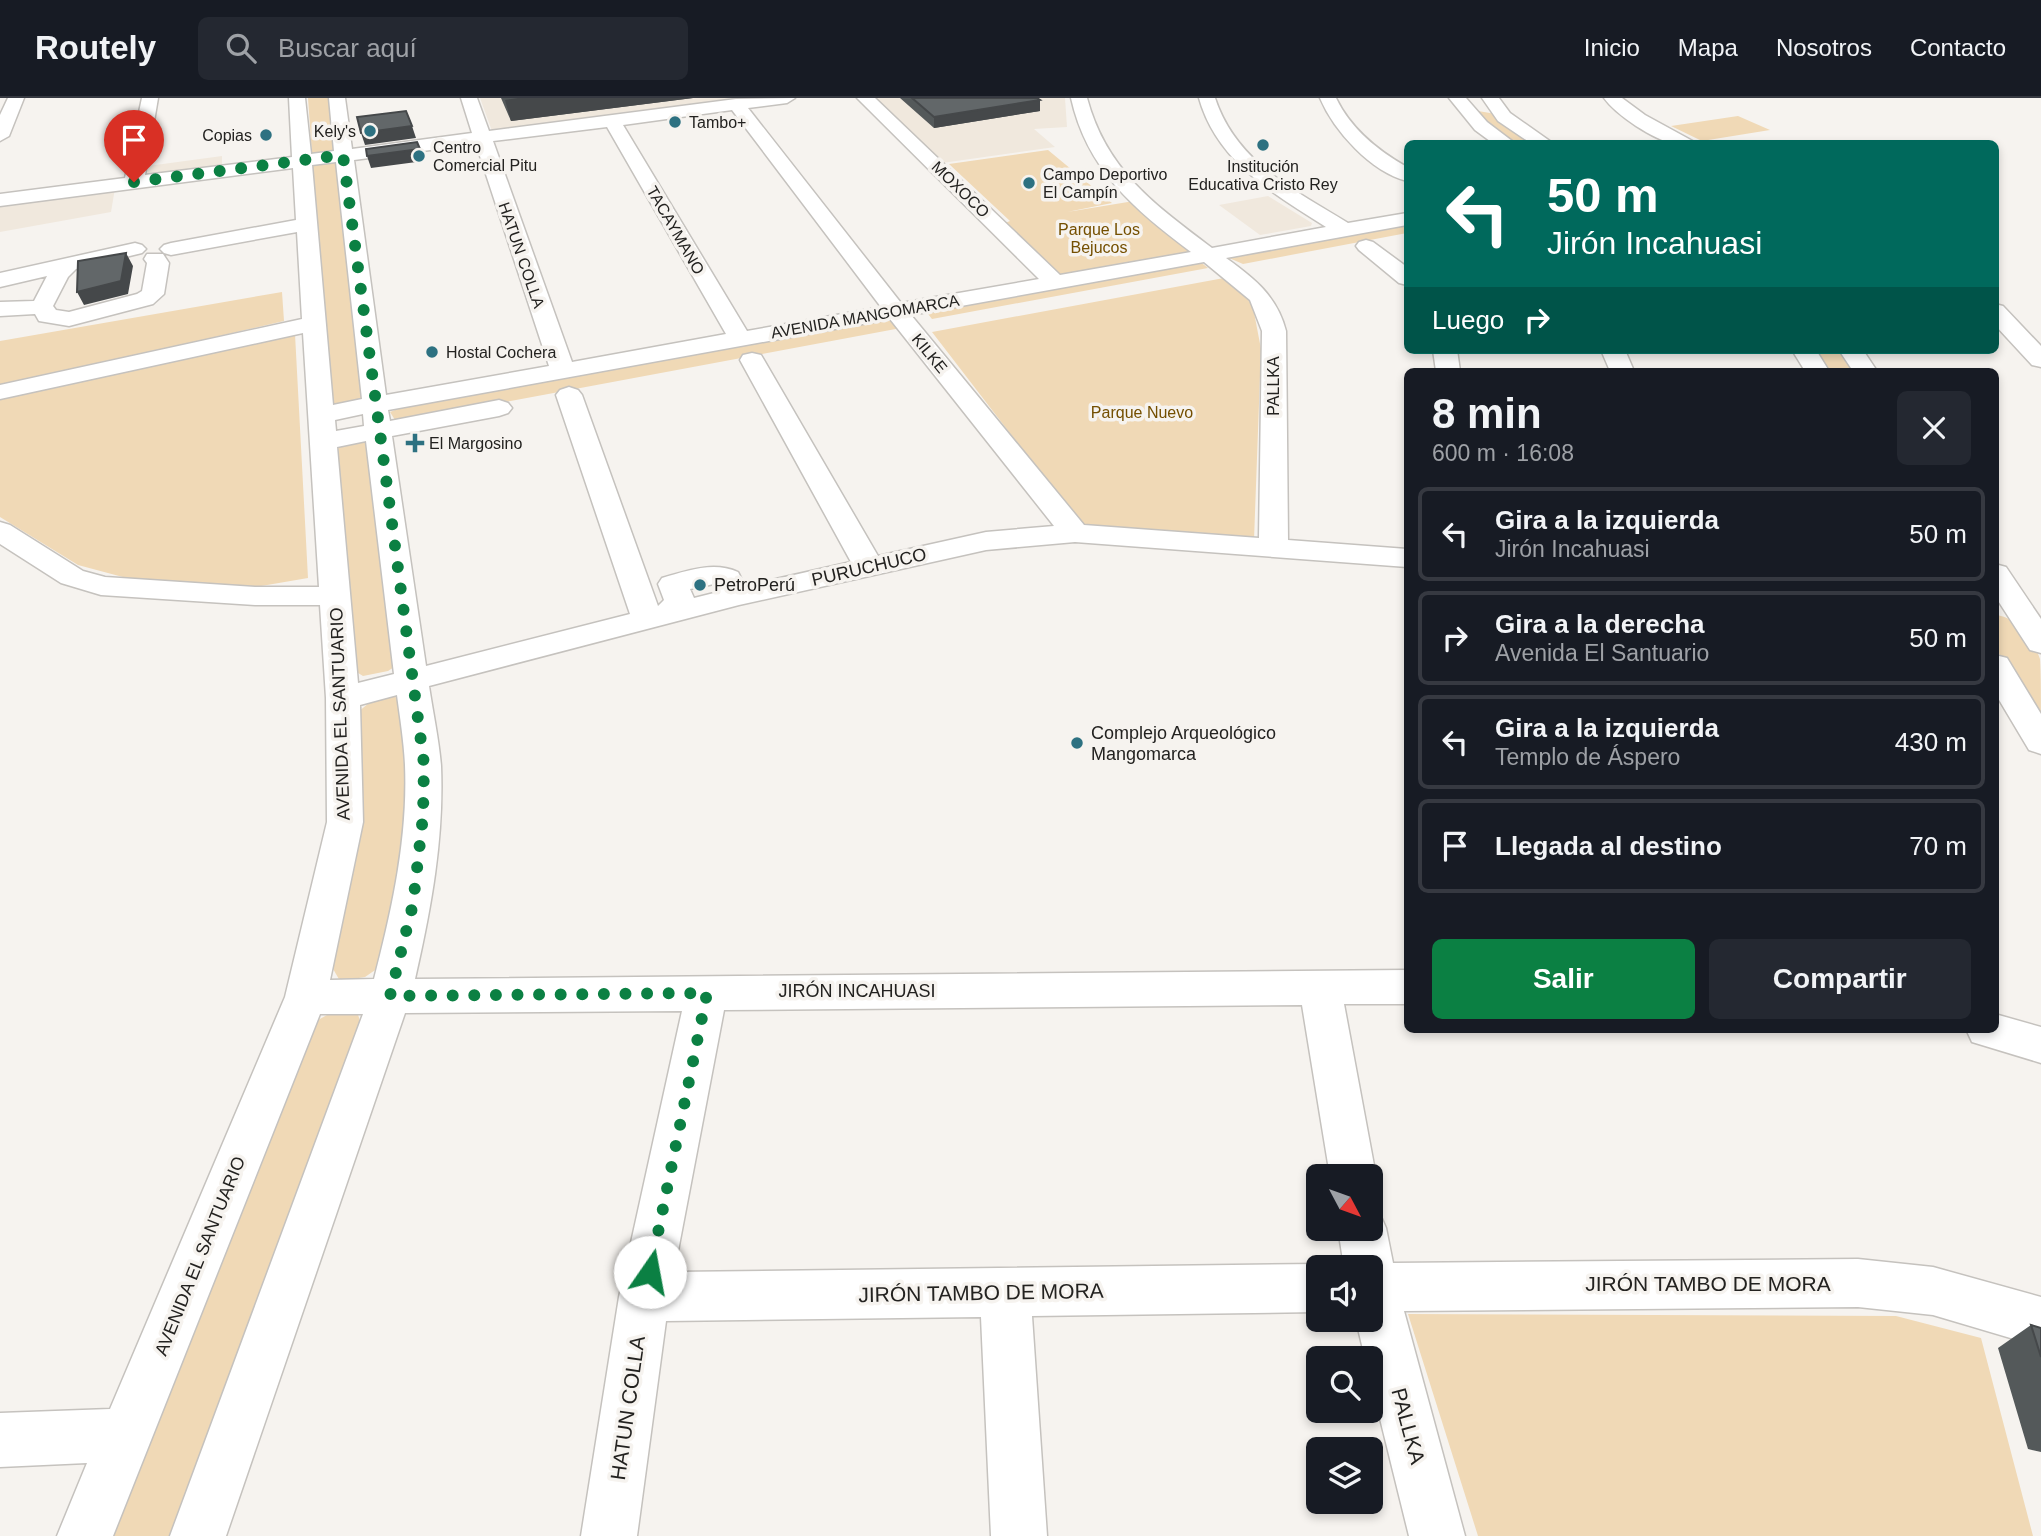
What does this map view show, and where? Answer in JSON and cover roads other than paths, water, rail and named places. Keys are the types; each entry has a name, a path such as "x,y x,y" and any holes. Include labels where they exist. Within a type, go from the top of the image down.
{"street":[{"path":"0,136 16,98"},
{"path":"134,182 149,98"},
{"name":"AVENIDA EL SANTUARIO","path":"85,1536 306,997 345,822 343,698 316,323 290,227 302,160 297,98"},
{"path":"198,1536 390,996 413,904 423,816 424,764 378,431 337,98"},
{"name":"HATUN COLLA","path":"469,98 637,589 667,603"},
{"path":"0,200 787,98"},
{"name":"MOXOCO","path":"865,98 1055,282"},
{"name":"PALLKA","path":"1079,98 1082,121 1093,146 1118,179 1139,200 1254,288 1271,314 1273,546"},
{"path":"1207,98 1210,118 1251,169 1344,230"},
{"path":"1328,98 1334,115 1350,134 1404,173"},
{"path":"1612,98 1624,110 1681,140"},
{"path":"1461,103 1492,103 1517,127 1538,140"},
{"path":"1461,103 1481,127 1501,140"},
{"name":"KILKE","path":"736,104 904,320 1075,533"},
{"name":"TACAYMANO","path":"612,121 740,338"},
{"name":"AVENIDA MANGOMARCA","path":"726,365 1055,282 1404,220"},
{"path":"0,280 70,263 157,251 290,227"},
{"name":"AVENIDA MANGOMARCA","path":"324,428 376,404 566,383 740,338 904,320 1230,270 1404,240"},
{"path":"1366,246 1404,276"},
{"path":"42,306 47,316 69,319 145,299 153,294 155,286 157,251"},
{"path":"42,306 59,274 70,263"},
{"path":"0,309 18,310 42,306"},
{"path":"1999,314 2029,316"},
{"path":"1999,315 2041,360"},
{"path":"0,392 316,323"},
{"path":"752,360 869,567"},
{"name":"AVENIDA MANGOMARCA","path":"542,400 566,383 595,390"},
{"path":"324,428 378,431 515,405"},
{"path":"0,531 72,577 101,586 255,596 336,596"},
{"name":"PURUCHUCO","path":"667,603 869,567 986,541 1075,533 1404,558"},
{"path":"1999,579 2041,643"},
{"path":"343,698 412,682 667,603"},
{"path":"1999,672 2041,742"},
{"name":"JIRÓN INCAHUASI","path":"306,997 1404,986"},
{"path":"1320,987 1351,1164"},
{"name":"HATUN COLLA","path":"609,1536 644,1297 707,993"},
{"path":"1999,1033 2041,1045"},
{"name":"JIRÓN TAMBO DE MORA","path":"1383,1279 1858,1283 1933,1291 2041,1322"},
{"name":"JIRÓN TAMBO DE MORA","path":"644,1297 1306,1288"},
{"path":"1004,1293 1018,1536"},
{"name":"PALLKA","path":"1383,1329 1437,1536"},
{"path":"0,1440 126,1435"}],"place":[{"name":"Tambo+","path":"675,122"},
{"name":"Kely's","path":"370,131"},
{"name":"Copias","path":"266,135"},
{"name":"Institución Educativa Cristo Rey","path":"1263,145"},
{"name":"Centro Comercial Pitu","path":"419,156"},
{"name":"Campo Deportivo El Campín","path":"1029,183"},
{"name":"Hostal Cochera","path":"432,352"},
{"name":"El Margosino","path":"415,443"},
{"name":"PetroPerú","path":"700,585"},
{"name":"Complejo Arqueológico Mangomarca","path":"1077,743"}],"park label":[{"name":"Parque Los Bejucos","path":"1099,238"},
{"name":"Parque Nuevo","path":"1142,412"}]}
